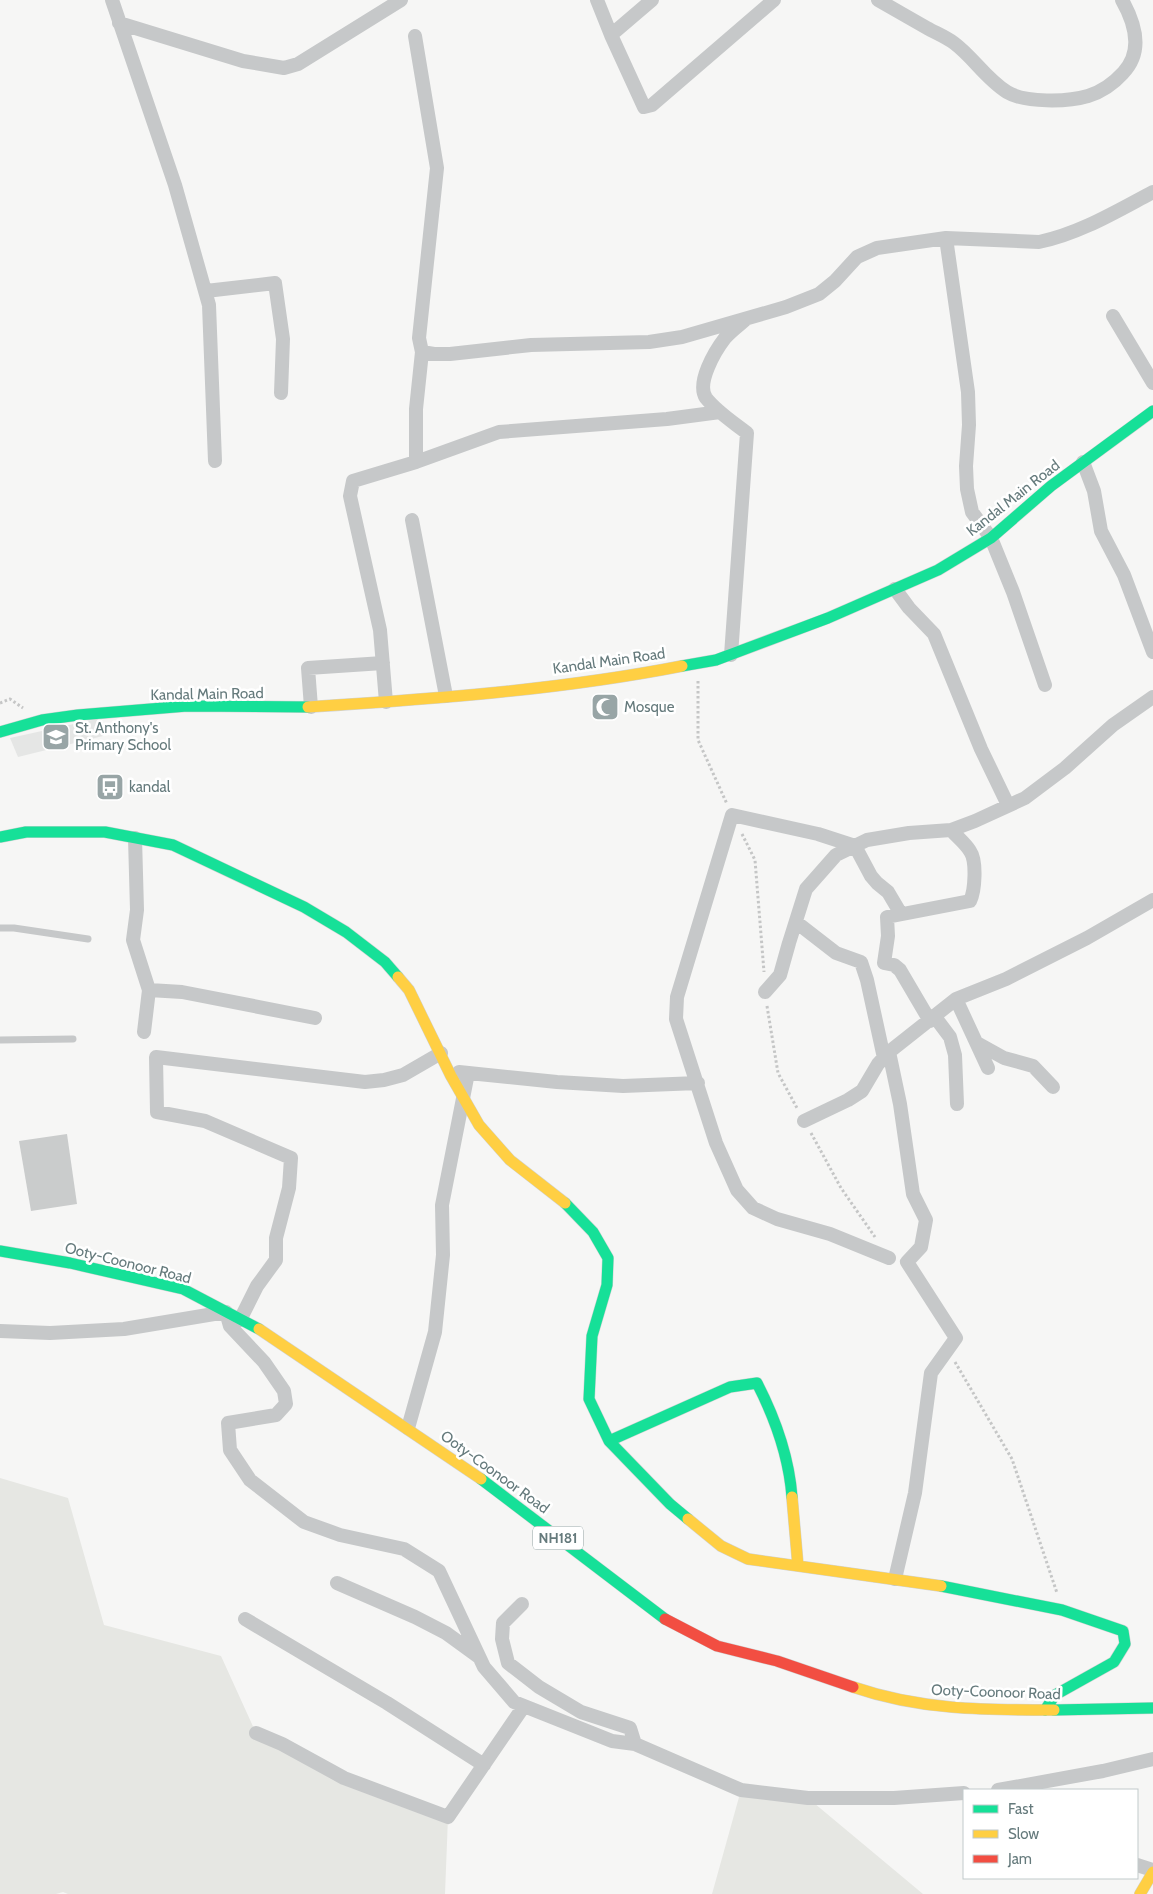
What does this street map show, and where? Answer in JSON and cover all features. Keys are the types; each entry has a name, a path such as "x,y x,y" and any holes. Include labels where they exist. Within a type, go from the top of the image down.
{"main road":[{"name":"Kandal Main Road","path":"0,732 42,720 78,715 177,707 311,707 386,702 621,678 716,660 828,618 938,570 991,538 1051,486 1153,411"},
{"path":"0,837 26,832 105,832 173,845 304,907 346,932 385,962 409,990 462,1097 479,1125 510,1160 563,1201 593,1232 608,1258 607,1285 592,1336 589,1399 609,1440 670,1504 721,1546 748,1559 929,1584 1062,1610 1122,1631 1125,1644 1114,1662 1055,1695 1045,1710"},
{"name":"Ooty-Coonoor Road","path":"0,1251 70,1263 183,1289 266,1333 464,1466 668,1620 716,1646 776,1662 882,1697 937,1707 992,1710 1153,1708"},
{"path":"609,1440 730,1387 757,1383 772,1412 791,1480 798,1566"},
{"path":"1140,1894 1153,1871"}],"street":[{"path":"112,0 175,185 206,291 209,305 215,461"},
{"path":"119,23 243,61 284,68 298,64 401,0"},
{"path":"597,0 644,107 652,105 774,0"},
{"path":"611,35 652,0"},
{"path":"878,0 954,43 992,81 1006,91 1016,97 1042,100 1078,98 1090,95 1114,82 1128,69 1134,51 1136,33 1132,17 1122,0"},
{"path":"415,36 437,168 420,338 422,352 416,409 416,462"},
{"path":"422,352 450,354 531,346 648,342 682,337 786,308 819,294 835,281 857,258 877,248 946,238 1046,241 1111,215 1153,192"},
{"path":"946,238 968,392 970,425 966,466 967,489 972,512 991,538 1013,592 1045,685"},
{"path":"206,291 275,282 283,339 281,393"},
{"path":"1114,316 1153,383"},
{"path":"731,655 747,433 720,412 705,396 702,386 710,361 725,337 749,317"},
{"path":"386,702 380,630 350,496 353,481 416,462 499,432 667,419 720,412"},
{"path":"1083,462 1094,491 1101,531 1124,575 1153,652"},
{"path":"412,520 446,696"},
{"path":"895,589 909,608 934,634 981,749 1008,805"},
{"path":"311,707 308,668 382,663"},
{"path":"765,992 780,975 806,889 836,854 867,840 909,833 951,830 1025,798 1065,768 1113,725 1153,697"},
{"path":"889,1258 830,1234 777,1219 753,1208 737,1190 716,1143 676,1018 677,998 732,815 818,834 854,846 876,883 888,892 901,914"},
{"path":"951,830 970,851 974,859 974,894 970,901 887,917 888,936 884,963 900,970 932,1019 950,1037 955,1055 957,1104"},
{"path":"135,838 137,910 133,940 149,990 144,1032"},
{"path":"804,1121 848,1100 862,1091 878,1064 886,1055 956,999 1006,979 1087,938 1153,900"},
{"path":"796,922 836,953 861,962 900,1104 913,1194 926,1220 921,1247 906,1262 956,1338 931,1373 915,1493 895,1580"},
{"path":"149,990 182,992 315,1018"},
{"path":"956,999 988,1068"},
{"path":"977,1043 1004,1058 1033,1066 1053,1087"},
{"path":"240,1320 257,1286 276,1260 276,1238 289,1188 291,1158 205,1121 157,1112 156,1057 365,1082 403,1075 441,1053"},
{"path":"449,1071 557,1082 623,1086 698,1084"},
{"path":"408,1428 435,1332 443,1255 442,1205 468,1073"},
{"path":"0,1331 50,1333 124,1329 226,1312 230,1326 264,1362 284,1390 286,1404 276,1415 228,1423 230,1450 250,1480 304,1522 340,1535 404,1549 439,1572 484,1667 514,1702 612,1741 635,1744 741,1790 817,1798 894,1798 963,1793"},
{"path":"337,1583 415,1617 446,1633 479,1657"},
{"path":"522,1604 503,1623 502,1639 508,1663 539,1687 581,1712 630,1728 635,1744"},
{"path":"245,1619 387,1703 484,1765"},
{"path":"256,1733 282,1744 344,1778 448,1817 524,1706"},
{"path":"1004,1789 1103,1771 1153,1759"},
{"path":"1138,1865 1153,1871"}],"lane":[{"path":"0,928 14,928 88,939"},
{"path":"0,1040 73,1039"}],"path":[{"path":"698,663 698,740 755,860 765,992 778,1073 841,1188 889,1258"},
{"path":"952,1357 1012,1459 1062,1610"}],"shaded area":[{"name":"St. Anthony's Primary School","path":"101,718 103,736 18,757 10,738"},
{"path":"0,1478 68,1498 104,1625 221,1656 256,1733 448,1817 445,1894 68,1894 63,1892 56,1894 0,1894"},
{"path":"741,1790 808,1798 923,1894 712,1894"}],"building":[{"path":"67,1134 77,1204 31,1211 19,1141"}],"traffic: fast":[{"path":"682,666 716,660 828,618 938,570 991,538 1051,486 1153,411"},
{"path":"0,732 42,720 78,715 187,706 308,707"},
{"path":"0,837 26,832 105,832 173,845 304,907 346,932 385,962 398,977"},
{"path":"565,1203 593,1232 608,1258 607,1285 592,1336 589,1399 609,1441 670,1504 688,1519"},
{"path":"0,1251 70,1263 183,1289 259,1329"},
{"path":"609,1441 730,1387 757,1383 770,1410 780,1438 788,1467 792,1497"},
{"path":"481,1479 665,1619"},
{"path":"941,1586 1062,1610 1123,1631 1125,1644 1114,1662 1055,1695 1045,1710"},
{"path":"1054,1710 1153,1708"}],"traffic: slow":[{"path":"308,707 449,697 543,687 682,666"},
{"path":"398,977 409,990 451,1076 479,1125 510,1160 565,1203"},
{"path":"259,1329 481,1479"},
{"path":"792,1497 798,1566"},
{"path":"688,1519 721,1546 748,1559 941,1586"},
{"path":"853,1687 878,1695 952,1707 1002,1710 1054,1710"},
{"path":"1140,1894 1153,1872"}],"traffic: jam":[{"path":"665,1619 717,1646 777,1661 853,1687"}],"place":[{"name":"Mosque","path":"605,707"},
{"name":"St. Anthony's Primary School","path":"56,737"},
{"name":"kandal","path":"110,787"}]}
